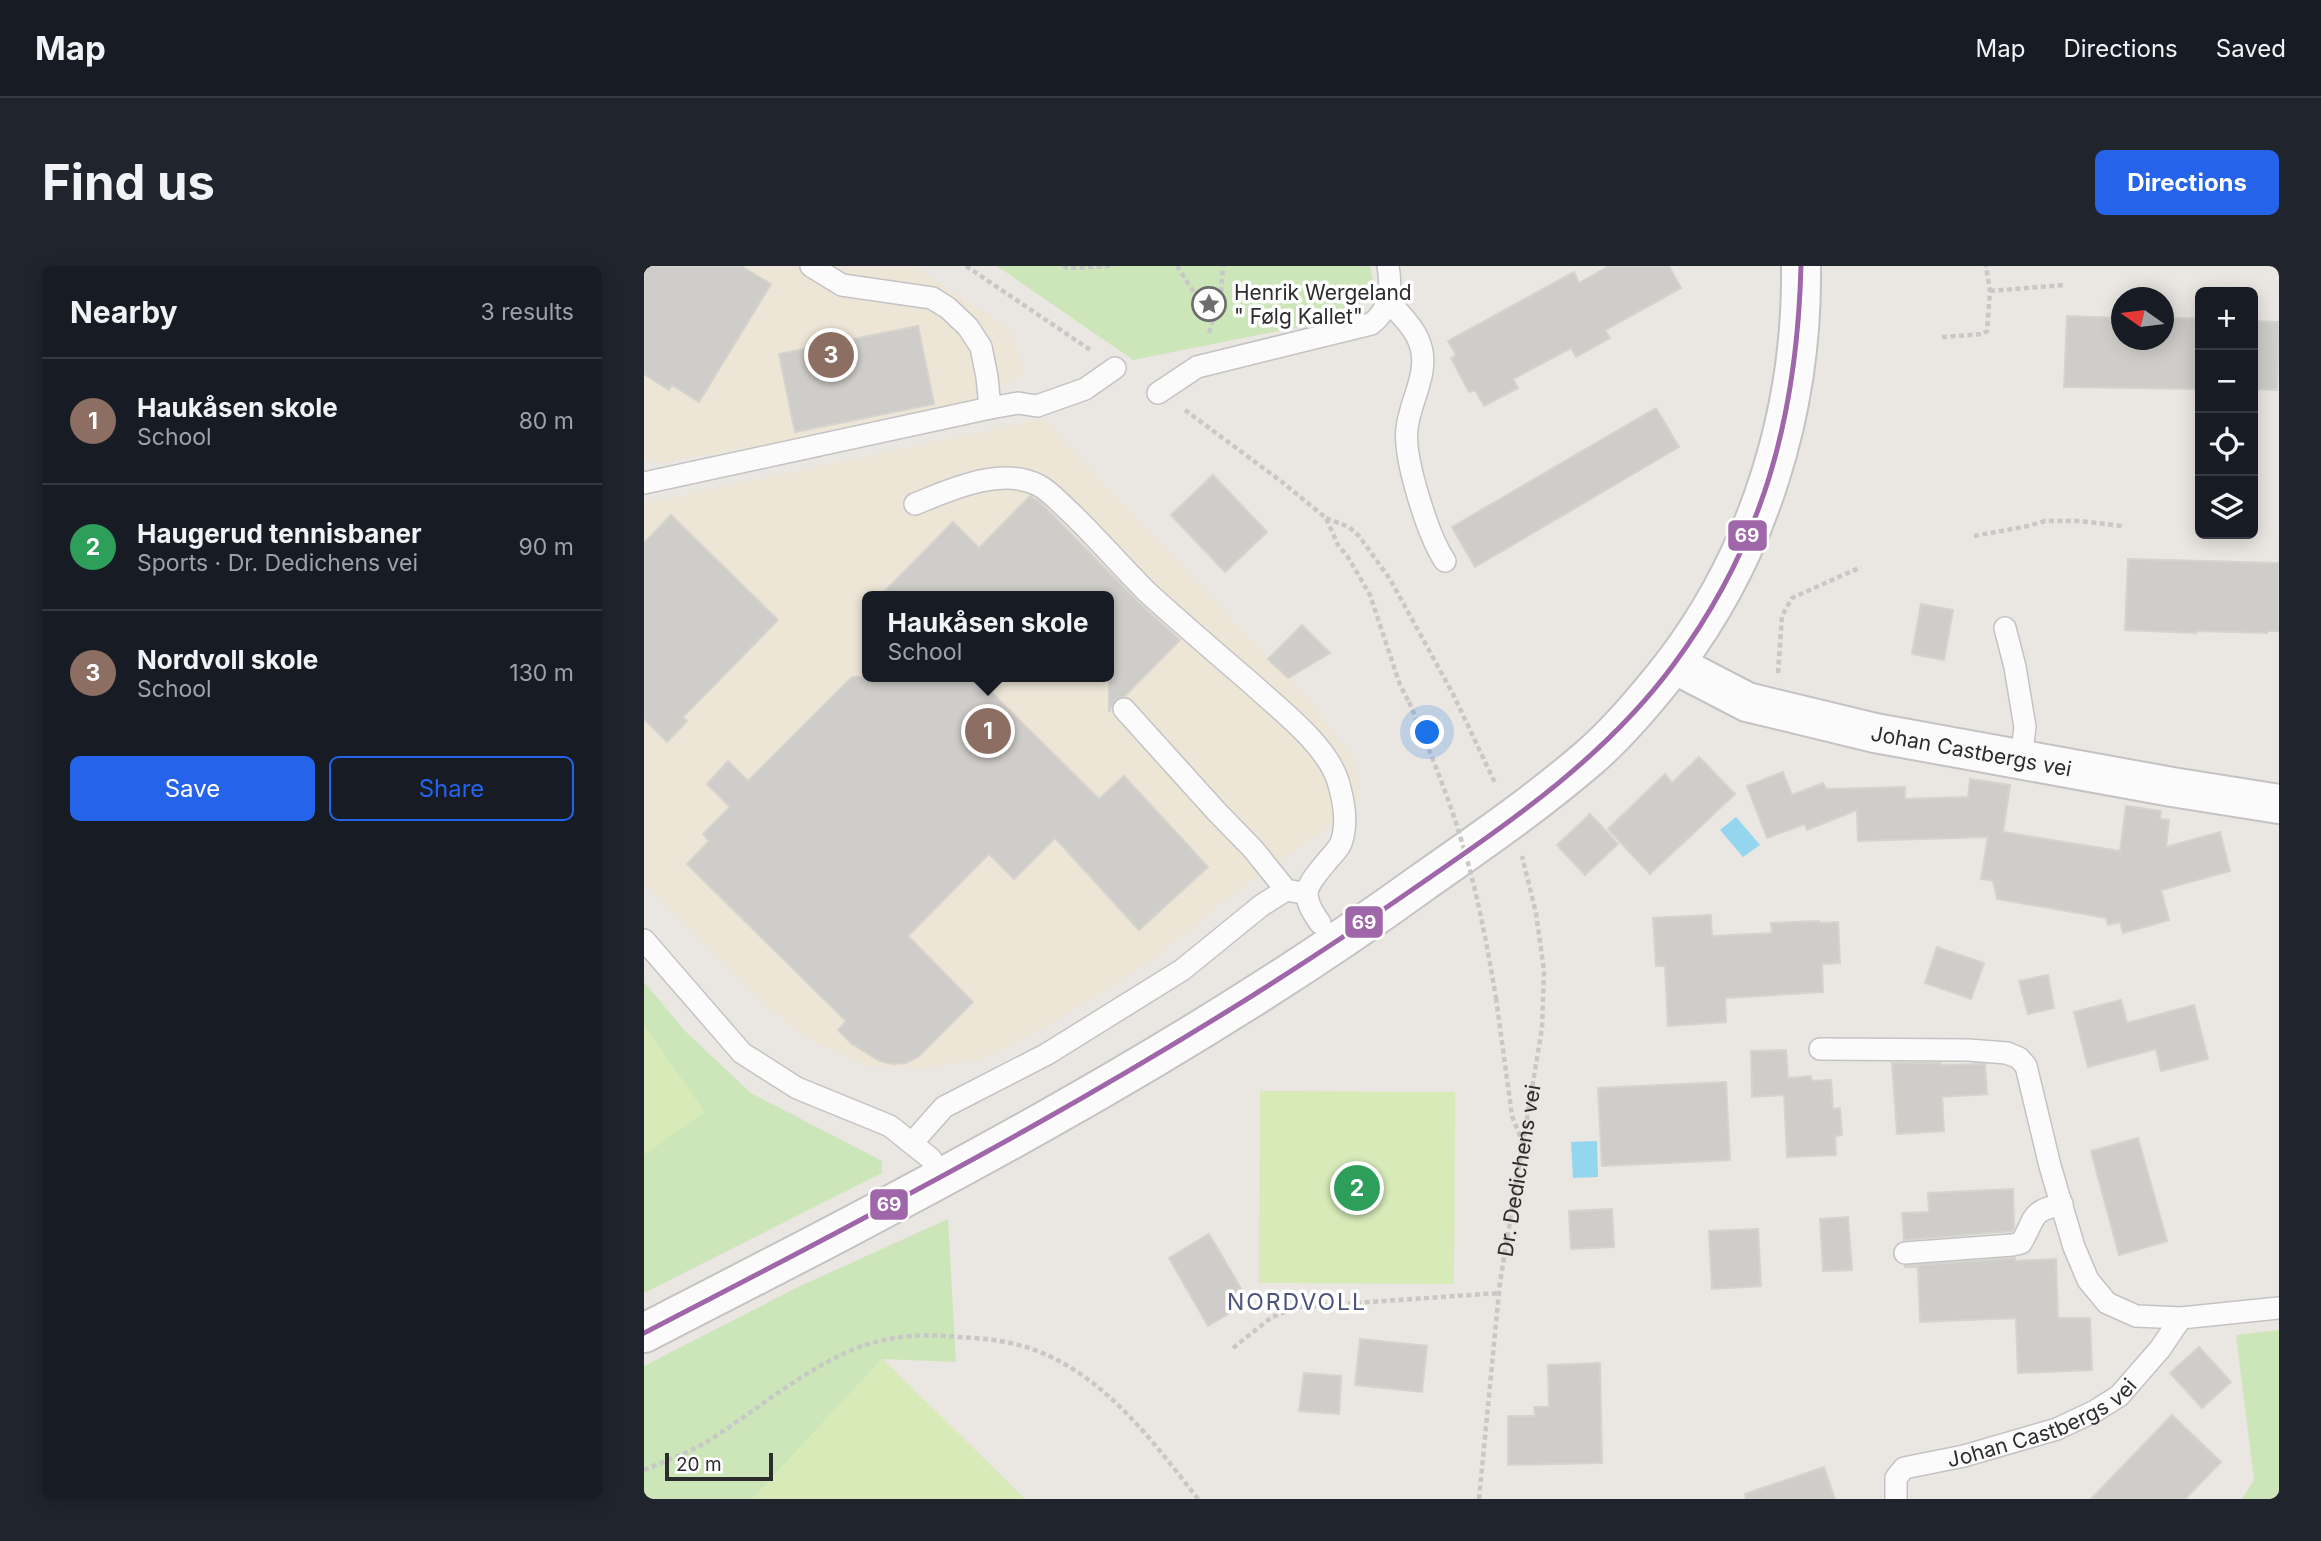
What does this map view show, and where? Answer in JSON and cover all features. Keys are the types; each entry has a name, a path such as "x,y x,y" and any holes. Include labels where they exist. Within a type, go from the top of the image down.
{"street":[{"path":"644,1333 944,1177 1210,1023 1379,915 1555,786 1594,754 1674,664 1727,580 1754,525 1769,485 1784,428 1800,335 1801,266"},
{"name":"Johan Castbergs vei","path":"1674,664 1747,702 1875,733 2172,788 2279,804"}],"lane":[{"path":"811,266 842,285 932,298 947,308 968,327 981,347 990,408"},
{"path":"1158,393 1197,367 1371,324 1379,318 1388,301 1391,280 1388,266"},
{"path":"1388,301 1420,344 1422,362 1407,427 1406,453 1438,552 1445,561"},
{"path":"644,483 990,408 1018,403 1037,406 1085,389 1115,368"},
{"path":"912,1143 944,1107 1046,1054 1182,970 1262,905 1296,892 1317,874 1340,846 1346,822 1336,777 1320,751 1288,716 1147,591 1051,494 1036,484 1009,478 978,481 915,504"},
{"path":"2005,628 2025,727 2021,758"},
{"path":"1124,709 1217,812 1296,892 1320,923"},
{"path":"644,940 742,1053 797,1088 890,1126 930,1158 944,1177"},
{"path":"1820,1049 1968,1050 2007,1053 2019,1058 2026,1066 2074,1247 2088,1280 2107,1303 2136,1316 2181,1318 2279,1308"},
{"path":"1905,1253 2021,1243 2037,1213 2062,1204"},
{"name":"Johan Castbergs vei","path":"1896,1499 1896,1478 1904,1468 1964,1456 2057,1429 2119,1396 2160,1349 2181,1318"}],"path":[{"path":"966,266 1115,368"},
{"path":"1063,266 1112,266"},
{"path":"1177,266 1213,323"},
{"path":"1197,367 1221,293 1223,266"},
{"path":"1942,337 1983,334 1987,331 1990,291 1986,266"},
{"path":"1990,291 2064,285"},
{"path":"1158,393 1191,414 1326,518 1349,527 1359,536 1390,579 1453,694 1498,788"},
{"path":"1326,518 1338,545 1370,595 1400,685 1437,769 1462,841 1496,998 1512,1116 1523,1142"},
{"path":"1974,536 2045,521 2080,521 2123,526"},
{"path":"1778,676 1782,616 1792,598 1861,568"},
{"name":"Dr. Dedichens vei","path":"1479,1499 1499,1293 1542,1028 1544,971 1536,913 1519,846"},
{"path":"1234,1348 1272,1317 1298,1307 1499,1293"},
{"path":"644,1470 714,1438 843,1354 897,1336 948,1336 1008,1342 1057,1360 1075,1371 1106,1392 1139,1425 1198,1499"}],"shaded area":[{"path":"644,266 914,266 1000,323 1013,335 1024,375 939,414 661,463 644,459"},
{"path":"1043,419 1310,702 1354,759 1361,798 1325,829 1233,894 1149,962 1059,1019 1007,1047 983,1058 943,1066 868,1066 813,1042 773,1012 644,883 644,503"}],"green space":[{"path":"997,266 1370,266 1373,280 1359,315 1133,360"},
{"path":"644,982 685,1031 751,1093 882,1161 882,1173 644,1293"},
{"path":"644,1025 705,1112 644,1155"},
{"path":"1260,1091 1455,1092 1454,1284 1259,1283"},
{"path":"948,1219 956,1362 882,1359 752,1499 644,1499 644,1366 798,1287"},
{"path":"2279,1330 2279,1499 2242,1499 2254,1480 2236,1335"},
{"path":"883,1359 1025,1499 752,1499"}],"water":[{"path":"1736,817 1760,845 1743,857 1720,830"},
{"path":"1597,1141 1598,1177 1573,1178 1571,1142"}],"building":[{"path":"644,266 741,266 771,284 699,402 672,385 669,390 644,374"},
{"path":"1609,266 1669,266 1681,288 1605,330 1610,338 1576,357 1571,348 1513,379 1518,388 1484,406 1475,390 1469,392 1451,358 1456,355 1448,341 1574,272 1579,283"},
{"path":"2067,316 2111,318 2111,350 2174,350 2174,318 2195,319 2195,389 2064,387"},
{"path":"2258,321 2279,322 2277,390 2258,389"},
{"path":"918,326 934,404 795,432 779,354"},
{"path":"1656,408 1679,447 1475,567 1452,527"},
{"path":"1213,475 1267,532 1225,572 1171,515"},
{"path":"1030,496 1040,502 1138,602 1180,640 1125,696 1115,700 1109,712 1109,682 1114,682 1114,591 885,591 953,522 979,548"},
{"path":"671,515 778,620 683,717 687,721 667,742 644,719 644,543"},
{"path":"2128,559 2279,563 2279,631 2196,633 2125,630"},
{"path":"1921,604 1953,610 1944,660 1912,654"},
{"path":"1302,625 1330,653 1288,678 1268,659"},
{"path":"852,677 862,677 862,682 981,682 1099,799 1124,776 1208,867 1139,930 1055,838 1014,879 989,854 908,936 973,1002 918,1057 906,1063 893,1064 880,1061 852,1044 838,1030 846,1021 687,864 709,841 703,834 730,807 707,784 728,761 748,781"},
{"path":"1699,757 1735,794 1650,874 1608,829 1665,774 1672,783"},
{"path":"1783,772 1792,795 1823,783 1826,789 1905,787 1905,799 1968,797 1970,779 2010,785 2003,832 2120,851 2126,806 2161,811 2160,819 2169,820 2166,847 2220,832 2230,871 2161,890 2169,920 2123,933 2120,922 2108,925 2106,918 1997,899 1993,881 1981,879 1988,837 1858,841 1857,810 1807,830 1805,824 1767,838 1747,786"},
{"path":"1590,814 1618,844 1585,875 1557,845"},
{"path":"1711,915 1712,936 1772,933 1771,923 1838,922 1840,963 1822,964 1823,992 1725,998 1726,1022 1668,1026 1665,966 1656,966 1653,918"},
{"path":"1937,947 1984,963 1971,999 1925,983"},
{"path":"2048,975 2054,1008 2028,1014 2019,981"},
{"path":"2121,1000 2127,1023 2194,1005 2208,1059 2161,1071 2156,1049 2088,1067 2074,1012"},
{"path":"1786,1050 1788,1078 1811,1076 1812,1081 1831,1080 1833,1109 1840,1108 1842,1135 1835,1136 1836,1155 1787,1157 1784,1095 1752,1097 1751,1051"},
{"path":"1892,1063 1985,1064 1987,1094 1942,1097 1944,1131 1897,1134"},
{"path":"1726,1082 1730,1160 1602,1166 1598,1088"},
{"path":"2138,1138 2167,1241 2119,1255 2091,1151"},
{"path":"2013,1189 2012,1231 1904,1240 1902,1213 1929,1212 1928,1193"},
{"path":"1612,1209 1614,1247 1571,1249 1569,1211"},
{"path":"1848,1217 1852,1270 1823,1271 1820,1219"},
{"path":"1758,1229 1761,1286 1712,1289 1709,1231"},
{"path":"1209,1234 1249,1302 1208,1326 1169,1258"},
{"path":"2015,1258 2015,1261 2056,1259 2058,1318 2090,1318 2092,1370 2018,1373 2016,1318 1920,1322 1918,1267 1905,1266"},
{"path":"1360,1339 1427,1346 1422,1392 1355,1385"},
{"path":"2199,1347 2231,1382 2202,1408 2170,1373"},
{"path":"1600,1363 1602,1463 1508,1465 1508,1416 1535,1416 1534,1407 1549,1407 1548,1365"},
{"path":"1304,1373 1341,1376 1339,1414 1299,1411"},
{"path":"2172,1415 2221,1462 2185,1499 2091,1499"},
{"path":"1824,1467 1835,1499 1746,1499 1745,1494"}],"transit line":[{"name":"69","path":"644,1333 935,1180 1125,1073 1219,1016 1312,958 1440,871 1513,819 1582,763 1646,699 1674,664 1705,618 1753,524 1770,476 1783,426 1798,321 1801,266"}],"place":[{"name":"Henrik Wergeland \" Følg Kallet\"","path":"1209,304"},
{"name":"Nordvoll skole","path":"831,355"},
{"name":"Haukåsen skole","path":"988,731"},
{"name":"Haugerud tennisbaner","path":"1357,1188"}],"district":[{"name":"NORDVOLL","path":"1297,1302"}]}
